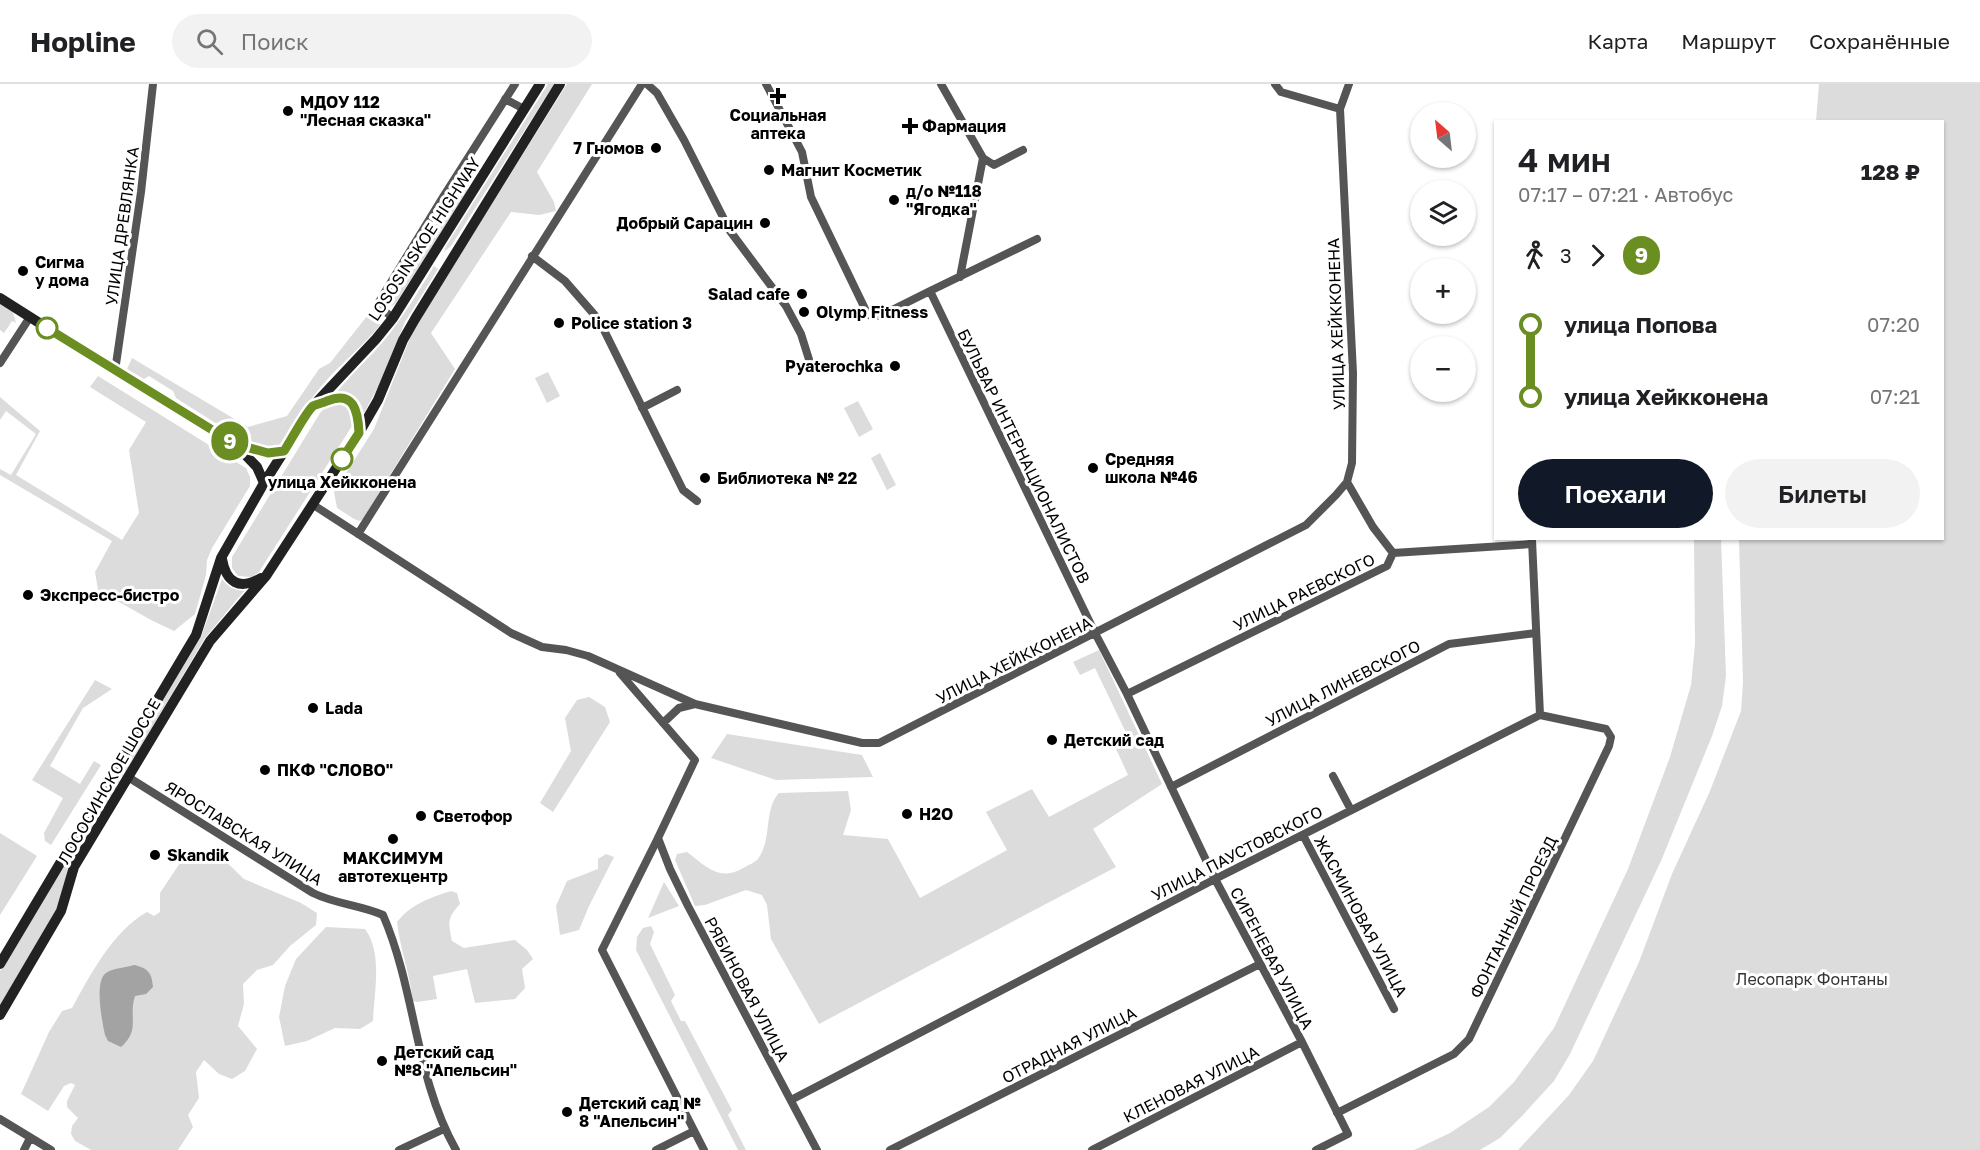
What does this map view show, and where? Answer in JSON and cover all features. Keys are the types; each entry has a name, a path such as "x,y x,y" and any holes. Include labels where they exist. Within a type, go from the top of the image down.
{"street":[{"name":"УЛИЦА ДРЕВЛЯНКА","path":"115,371 141,192 153,84"},
{"path":"393,318 377,305 515,84"},
{"path":"506,99 524,109 540,84"},
{"path":"433,253 450,262 560,84"},
{"path":"358,534 642,84"},
{"path":"647,84 657,93 684,140 730,231 786,306 801,334 812,369"},
{"path":"766,84 802,152 811,197 868,315 880,316 1036,239"},
{"path":"941,84 983,158 993,165 1023,150"},
{"path":"1275,84 1281,92 1340,109"},
{"name":"УЛИЦА ХЕЙККОНЕНА","path":"312,504 516,636 542,647 588,656 695,704 862,743 879,743 1306,525 1347,482 1352,463 1353,373 1340,109 1349,84"},
{"name":"LOSOSINSKOE HIGHWAY","path":"221,558 264,483 312,407 393,318 524,109"},
{"path":"960,276 983,158"},
{"path":"532,256 565,281 599,320 683,490 697,501"},
{"name":"LOSOSINSKOE HIGHWAY","path":"266,576 359,433 378,400 402,340 450,262"},
{"name":"БУЛЬВАР ИНТЕРНАЦИОНАЛИСТОВ","path":"930,291 1095,633"},
{"path":"0,298 235,444 257,467 264,483"},
{"path":"0,363 30,317"},
{"path":"642,408 677,390"},
{"path":"312,407 334,398 343,398 351,402 356,410 359,433"},
{"path":"235,444 268,453 284,451"},
{"path":"1347,482 1373,527 1393,553"},
{"path":"1532,541 1540,715"},
{"name":"УЛИЦА РАЕВСКОГО","path":"1127,694 1387,566 1393,553 1532,541"},
{"path":"221,558 225,572 232,581 249,584 266,576"},
{"name":"ЛОСОСИНСКОЕ ШОССЕ","path":"0,964 196,635 221,558"},
{"name":"ЛОСОСИНСКОЕ ШОССЕ","path":"0,1014 61,911 74,867 210,641 266,576"},
{"name":"СИРЕНЕВАЯ УЛИЦА","path":"1095,633 1127,694 1215,879 1348,1134 1316,1150"},
{"name":"УЛИЦА ЛИНЕВСКОГО","path":"1171,787 1449,644 1536,633"},
{"path":"619,671 694,760 602,950 704,1150"},
{"path":"663,723 679,708 695,704"},
{"name":"УЛИЦА ПАУСТОВСКОГО","path":"791,1100 1215,879 1540,715"},
{"name":"ФОНТАННЫЙ ПРОЕЗД","path":"1337,1113 1454,1054 1469,1039 1611,737 1606,729 1540,715"},
{"path":"1333,776 1351,810"},
{"name":"ЯРОСЛАВСКАЯ УЛИЦА","path":"128,777 313,893 326,899 369,909 383,915 397,956 428,1080 444,1129"},
{"name":"ЖАСМИНОВАЯ УЛИЦА","path":"1303,835 1394,1009"},
{"name":"РЯБИНОВАЯ УЛИЦА","path":"658,838 688,906 817,1150"},
{"name":"ОТРАДНАЯ УЛИЦА","path":"890,1150 1260,963"},
{"name":"КЛЕНОВАЯ УЛИЦА","path":"1092,1150 1302,1042"},
{"path":"0,1119 51,1150"},
{"path":"399,1150 444,1129 456,1150"},
{"path":"656,1150 694,1131"},
{"path":"24,1150 30,1137"}],"green space":[{"path":"548,84 554,84 451,246 444,252 446,246"},
{"path":"567,84 592,84 537,172 554,202 556,211 539,215 511,212 431,333 455,369 363,519 360,521 354,519 337,508 334,492 374,429 414,328"},
{"name":"Лесопарк Фонтаны","path":"1819,84 1980,84 1980,1150 1518,1150 1569,1095 1593,1061 1639,962 1672,874 1710,791 1741,711 1743,682 1739,540 1944,540 1944,120 1816,120"},
{"path":"469,172 472,173 467,191 396,303 392,306 388,304 388,299"},
{"path":"434,266 438,269 405,322 379,385 364,413 355,397 348,393 337,392 387,337"},
{"path":"0,304 13,312 16,323 12,321 4,333 0,330"},
{"path":"377,315 380,325 325,382 286,438 268,450 250,443 208,419 176,398 173,391 149,376 144,379 127,369 132,358 248,427 287,416 319,369 330,363 367,316"},
{"path":"548,372 560,396 547,403 535,378"},
{"path":"98,376 246,468 250,477 250,486 207,560 206,575 195,614 174,631 98,590 95,572 112,541 0,475 0,469 11,475 36,434 6,411 0,420 0,397 40,431 16,475 122,540 139,513 129,450 146,422 90,387"},
{"path":"858,401 873,429 859,437 844,408"},
{"path":"339,404 350,412 352,426 259,572 252,577 238,576 232,568 232,557 320,413 326,406"},
{"path":"880,453 896,485 887,490 871,458"},
{"path":"1694,540 1721,540 1726,676 1722,706 1661,861 1570,1054 1554,1081 1500,1138 1480,1150 1414,1150 1450,1133 1489,1107 1514,1082 1554,1028 1628,869 1670,757 1691,685 1695,644"},
{"path":"222,579 232,588 244,591 205,638 70,865 56,910 0,1007 0,971 201,637"},
{"path":"1099,650 1162,784 1093,829 1116,867 819,1024 771,939 767,905 762,895 746,890 705,905 695,906 675,860 677,854 687,852 713,871 720,873 736,872 754,862 765,844 771,808 779,793 848,791 851,810 843,835 888,839 920,898 1007,850 986,812 1032,789 1049,817 1128,775 1116,749 1130,741 1095,668 1080,675 1073,662"},
{"path":"95,680 112,689 83,708 50,766 80,784 94,761 101,765 51,845 45,841 44,833 63,798 32,780"},
{"path":"589,697 605,707 610,722 553,812 540,803 571,751 565,718 577,700"},
{"path":"727,734 862,755 873,777 776,780 711,758"},
{"path":"0,833 37,856 0,915"},
{"path":"194,852 219,855 244,879 301,903 317,913 316,925 290,946 273,965 257,970 243,984 244,1004 238,1026 257,1049 245,1071 232,1079 219,1074 204,1060 196,1072 199,1098 188,1115 193,1127 178,1150 91,1150 75,1141 71,1134 72,1126 78,1118 67,1107 67,1101 75,1085 71,1083 64,1086 48,1111 21,1094 49,1032 62,1011 72,1008 104,955 123,930 147,912 154,916 160,912 160,893 182,860"},
{"path":"606,854 614,857 579,930 560,935 556,906 567,881 598,869 598,859"},
{"path":"664,882 679,906 648,918"},
{"path":"451,891 457,893 460,904 450,921 452,941 464,948 515,940 527,950 533,959 522,969 525,988 515,999 475,1003 467,969 433,976 437,999 413,1001 397,922 414,906"},
{"path":"651,926 654,932 650,944 675,995 671,1001 681,1021 685,1021 732,1110 728,1115 746,1150 738,1150 636,950 637,937 643,928"},
{"path":"326,927 365,929 371,939 376,961 373,1021 360,1029 335,1028 307,1041 285,1046 279,1017 285,986 296,959"}],"shaded area":[{"path":"134,965 148,972 152,978 153,987 146,994 135,996 131,1034 121,1047 108,1041 105,1035 100,984 102,977 109,971"}],"bus line":[{"name":"9","path":"47,328 235,444 268,453 284,451 312,407 334,398 343,398 351,402 356,410 359,433 342,459"}],"place":[{"name":"Социальная аптека","path":"778,96"},
{"name":"МДОУ 112 \"Лесная сказка\"","path":"288,111"},
{"name":"Фармация","path":"910,126"},
{"name":"7 Гномов","path":"656,148"},
{"name":"Магнит Косметик","path":"769,170"},
{"name":"д/о №118 \"Ягодка\"","path":"894,200"},
{"name":"Добрый Сарацин","path":"765,223"},
{"name":"Сигма у дома","path":"23,271"},
{"name":"Salad cafe","path":"802,294"},
{"name":"Olymp Fitness","path":"804,312"},
{"name":"Police station 3","path":"559,323"},
{"name":"Pyaterochka","path":"895,366"},
{"name":"улица Хейкконена","path":"342,459"},
{"name":"Средняя школа №46","path":"1093,468"},
{"name":"Библиотека № 22","path":"705,478"},
{"name":"Экспресс-бистро","path":"28,595"},
{"name":"Lada","path":"313,708"},
{"name":"Детский сад","path":"1052,740"},
{"name":"ПКФ \"СЛОВО\"","path":"265,770"},
{"name":"H2O","path":"907,814"},
{"name":"Светофор","path":"421,816"},
{"name":"МАКСИМУМ автотехцентр","path":"393,839"},
{"name":"Skandik","path":"155,855"},
{"name":"Детский сад №8 \"Апельсин\"","path":"382,1061"},
{"name":"Детский сад № 8 \"Апельсин\"","path":"567,1112"}]}
